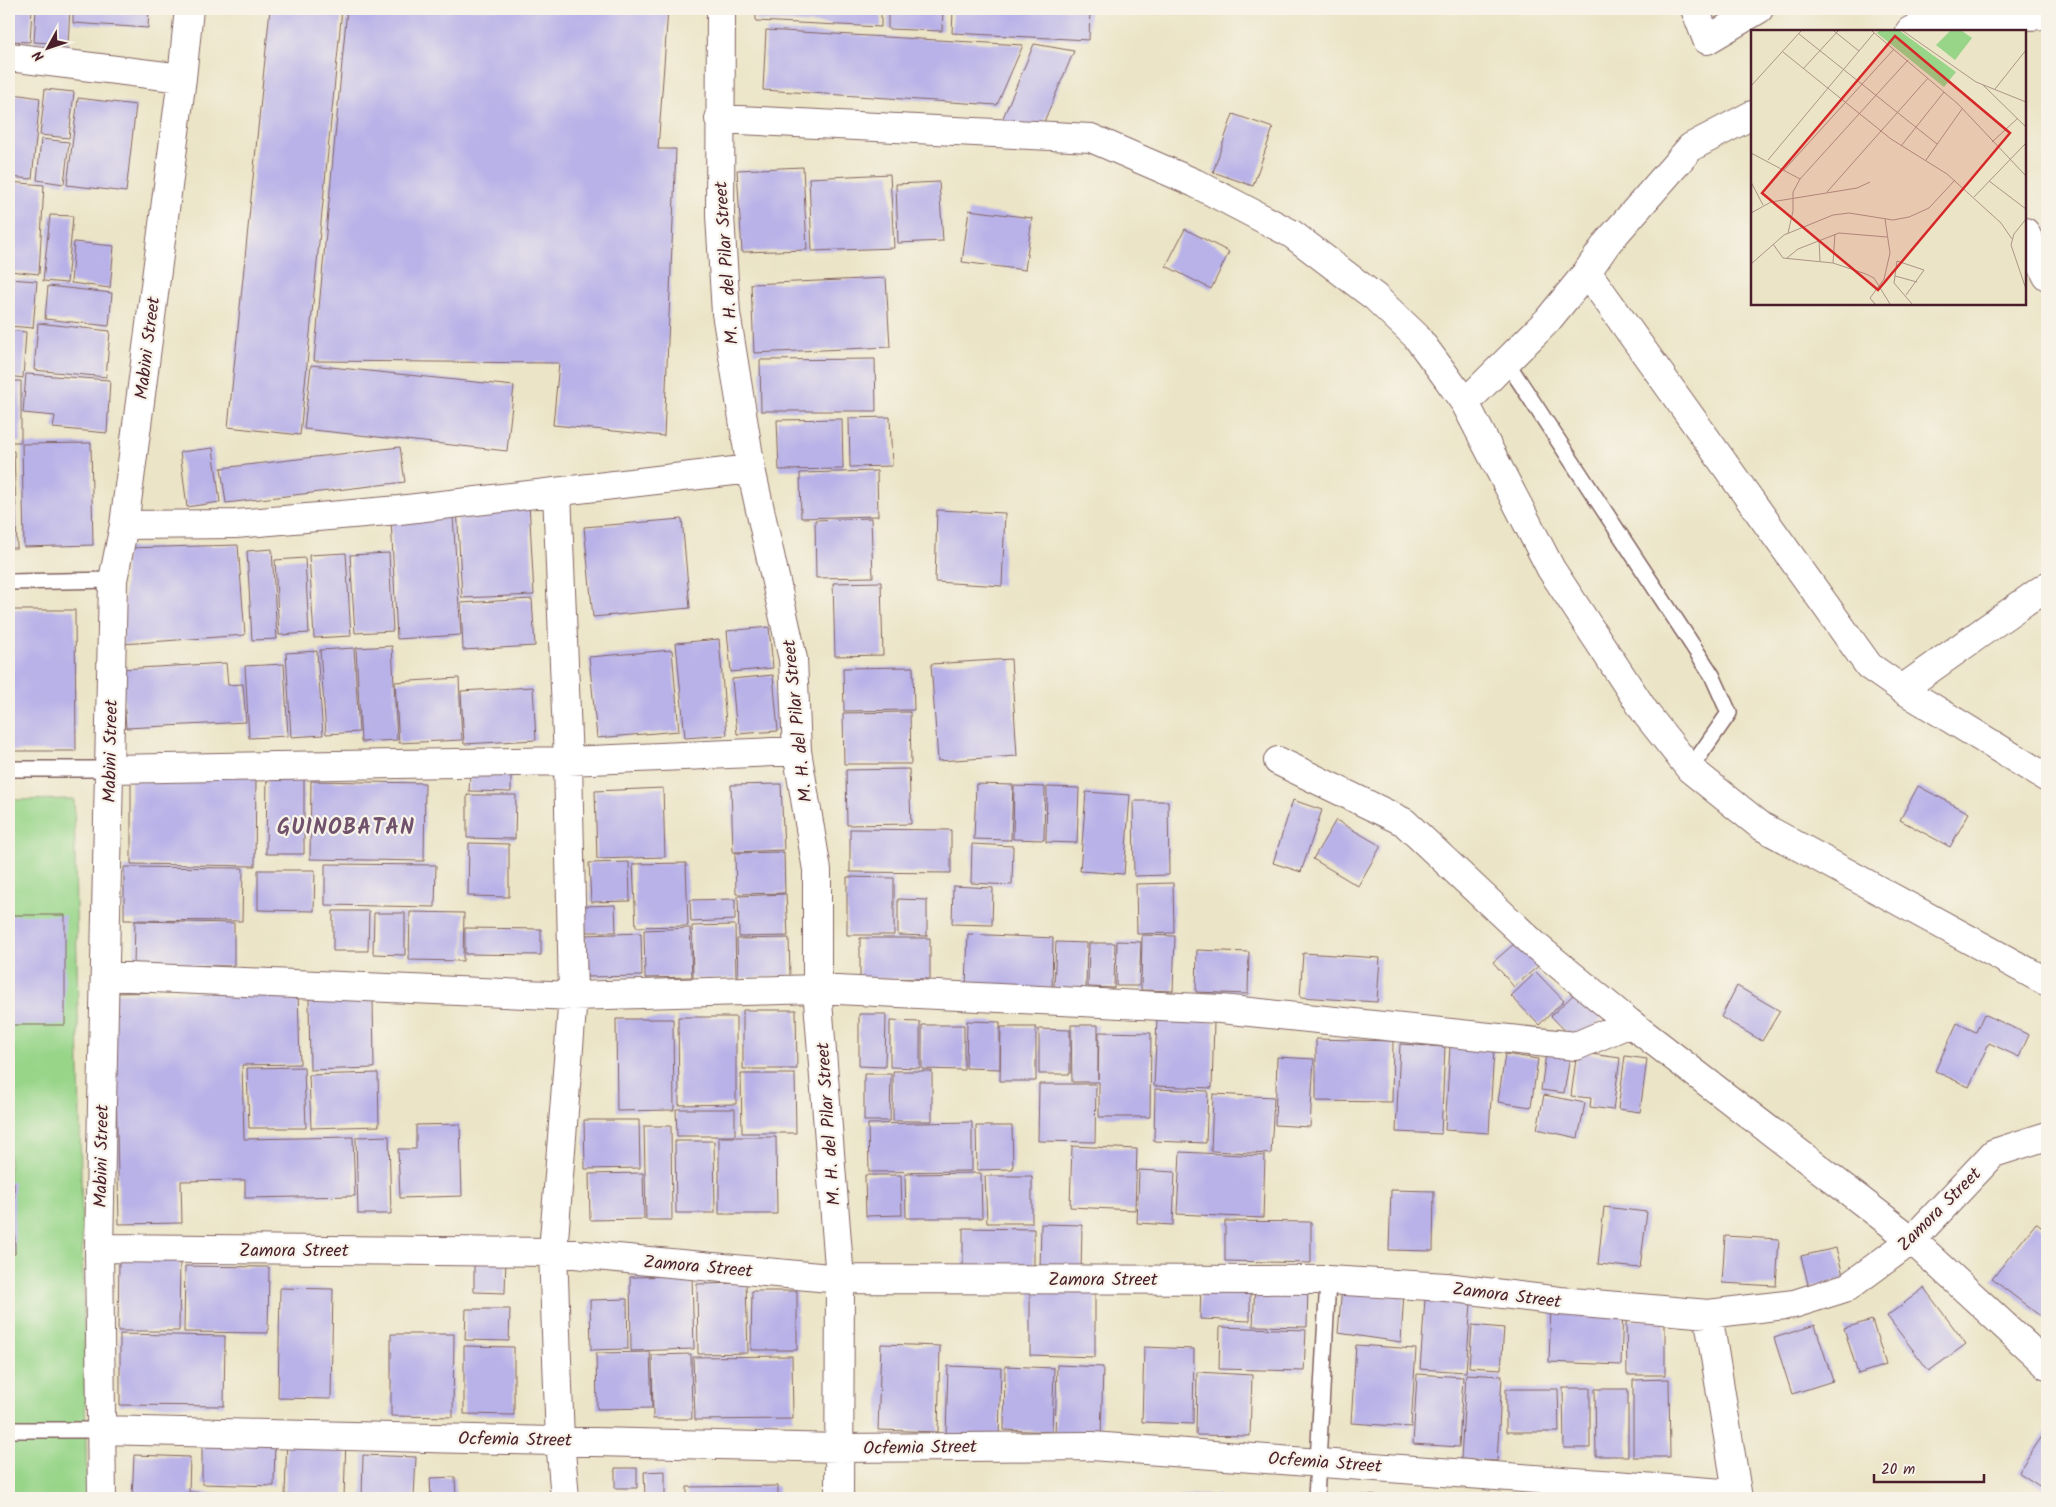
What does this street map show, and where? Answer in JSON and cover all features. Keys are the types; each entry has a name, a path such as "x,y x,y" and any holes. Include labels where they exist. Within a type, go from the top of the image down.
{"street":[{"name":"Mabini Street","path":"102,1498 99,1248 114,580 124,525 182,78 189,9"},
{"name":"M. H. del Pilar Street","path":"721,9 718,118 720,216 726,312 751,470 793,659 798,751 817,870 817,989 840,1279 839,1498"},
{"path":"1695,9 1708,40 1759,9"},
{"path":"1912,30 1929,21 2033,17"},
{"path":"9,56 182,78"},
{"path":"1465,402 1547,321 1587,272 1607,243 1692,147 1751,116"},
{"path":"718,118 1091,138 1195,184 1292,234 1375,296 1416,336 1465,402 1551,569 1648,716 1690,769 1761,826 2047,982"},
{"path":"2026,234 2047,276"},
{"path":"1587,272 1869,666 1902,689 2047,777"},
{"path":"124,525 236,524 399,510 751,470"},
{"path":"557,492 568,761 573,996 552,1252 560,1440 565,1498"},
{"path":"1902,689 2047,586"},
{"path":"110,769 568,761 798,751"},
{"path":"1278,761 1404,822 1536,946 1630,1023 1912,1240 2047,1365"},
{"path":"106,976 573,996 817,989 1221,1009 1576,1046 1630,1023"},
{"name":"Zamora Street","path":"99,1248 552,1252 840,1279 1328,1280 1446,1287 1560,1302 1708,1314 1794,1304 1848,1287 1912,1240 1994,1153 2047,1136"},
{"path":"1708,1314 1738,1496"},
{"name":"Ocfemia Street","path":"101,1430 839,1448 1092,1446 1738,1496"}],"lane":[{"path":"1506,361 1712,675 1729,713 1690,769"},
{"path":"9,582 114,580"},
{"path":"9,770 110,769"},
{"path":"1316,1498 1328,1280"},
{"path":"9,1430 101,1430"}],"green space":[{"path":"74,799 87,1498 9,1498 9,800"}],"building":[{"path":"9,9 32,9 30,42 9,41"},
{"path":"36,9 70,9 68,44 34,42"},
{"path":"73,9 149,9 148,28 73,23"},
{"path":"270,9 342,9 300,435 228,427"},
{"path":"347,9 569,9 605,12 605,9 668,9 658,149 676,149 664,436 553,425 559,363 314,361"},
{"path":"756,9 881,9 881,27 756,21"},
{"path":"888,9 943,9 942,31 888,29"},
{"path":"953,9 1090,9 1089,40 952,33"},
{"path":"766,30 1023,45 997,105 763,90"},
{"path":"1034,44 1074,51 1038,136 1002,120"},
{"path":"45,89 74,92 69,138 40,135"},
{"path":"14,94 40,98 32,179 9,177 9,144"},
{"path":"78,98 136,105 126,192 67,185"},
{"path":"1233,114 1273,128 1253,186 1213,172"},
{"path":"41,139 69,142 64,184 37,180"},
{"path":"803,167 807,250 742,252 737,170"},
{"path":"890,174 894,248 812,251 809,178"},
{"path":"9,182 44,185 39,274 9,271"},
{"path":"939,182 943,241 898,243 896,184"},
{"path":"969,210 1032,218 1025,270 962,262"},
{"path":"50,215 73,216 67,283 43,281"},
{"path":"1185,229 1229,252 1211,289 1166,266"},
{"path":"74,242 114,246 110,288 71,283"},
{"path":"886,278 890,347 754,353 751,284"},
{"path":"9,279 37,281 33,328 9,326"},
{"path":"48,286 112,293 109,326 45,319"},
{"path":"38,323 110,331 106,377 34,370"},
{"path":"9,330 26,332 23,378 9,376"},
{"path":"875,359 876,411 761,411 760,360"},
{"path":"311,365 514,386 507,451 304,429"},
{"path":"26,374 110,380 107,433 53,428 55,416 23,413"},
{"path":"9,381 21,381 21,442 9,442"},
{"path":"890,417 892,466 850,467 849,418"},
{"path":"842,419 843,469 779,470 777,420"},
{"path":"91,443 93,545 24,547 22,444"},
{"path":"400,447 405,482 226,503 221,468"},
{"path":"213,448 220,502 187,507 180,452"},
{"path":"9,451 14,451 17,548 9,548"},
{"path":"877,471 878,516 801,518 800,473"},
{"path":"529,502 534,595 462,598 457,506"},
{"path":"937,510 1005,513 1002,586 935,582"},
{"path":"453,516 461,635 397,639 391,519"},
{"path":"871,518 873,577 816,578 815,520"},
{"path":"682,519 690,608 593,617 584,527"},
{"path":"238,545 245,635 123,644 126,548"},
{"path":"272,549 277,639 252,640 247,551"},
{"path":"346,553 351,636 314,638 309,555"},
{"path":"389,553 393,631 355,633 350,555"},
{"path":"305,558 309,633 279,635 275,560"},
{"path":"881,582 883,655 835,656 833,583"},
{"path":"532,599 535,646 463,650 461,603"},
{"path":"9,610 75,610 76,751 9,751"},
{"path":"769,627 773,668 731,672 727,631"},
{"path":"719,639 727,735 685,738 676,643"},
{"path":"392,646 397,740 361,742 356,648"},
{"path":"354,648 359,732 326,734 320,650"},
{"path":"672,650 679,731 597,738 589,657"},
{"path":"317,651 323,735 291,737 286,653"},
{"path":"1011,659 1017,756 938,761 931,664"},
{"path":"226,663 228,685 243,684 246,722 126,728 122,669"},
{"path":"284,664 288,736 249,738 245,666"},
{"path":"913,667 914,710 844,711 843,668"},
{"path":"773,675 778,731 737,734 732,679"},
{"path":"459,678 462,740 399,743 395,682"},
{"path":"533,687 536,740 464,744 461,691"},
{"path":"910,712 911,764 844,764 843,713"},
{"path":"267,769 304,770 304,854 266,854"},
{"path":"909,769 911,824 847,825 846,770"},
{"path":"470,775 511,775 511,792 469,791"},
{"path":"131,776 256,776 255,866 131,864"},
{"path":"311,781 425,783 424,861 310,859"},
{"path":"781,784 784,850 733,852 731,785"},
{"path":"976,784 1013,785 1011,840 974,839"},
{"path":"1014,786 1045,787 1044,840 1013,839"},
{"path":"1918,786 1969,813 1950,847 1900,820"},
{"path":"1047,787 1079,788 1077,843 1046,842"},
{"path":"663,788 665,857 597,859 595,791"},
{"path":"1086,792 1130,795 1124,874 1080,871"},
{"path":"467,795 516,795 515,839 467,838"},
{"path":"1293,800 1322,810 1301,872 1273,863"},
{"path":"1133,801 1168,801 1169,875 1134,876"},
{"path":"1336,820 1381,846 1358,886 1313,859"},
{"path":"850,829 951,830 951,873 850,872"},
{"path":"469,843 509,844 509,897 468,896"},
{"path":"972,844 1013,846 1012,885 971,883"},
{"path":"784,852 785,893 736,894 735,853"},
{"path":"629,862 630,901 591,902 589,863"},
{"path":"686,863 688,926 636,927 633,864"},
{"path":"325,864 436,865 435,907 325,905"},
{"path":"124,867 243,868 242,921 124,920"},
{"path":"258,870 315,870 314,911 258,910"},
{"path":"847,877 894,878 894,935 847,935"},
{"path":"1173,883 1174,933 1137,934 1136,884"},
{"path":"953,886 993,888 992,925 952,924"},
{"path":"786,894 788,936 739,937 738,896"},
{"path":"735,899 735,920 691,922 690,900"},
{"path":"898,899 927,900 927,936 898,935"},
{"path":"615,905 616,932 586,932 585,906"},
{"path":"333,911 369,911 368,951 333,951"},
{"path":"410,912 464,913 463,961 409,960"},
{"path":"374,913 405,913 405,955 373,954"},
{"path":"9,915 65,915 65,1025 9,1025"},
{"path":"135,921 234,923 234,966 134,965"},
{"path":"735,925 736,978 693,979 692,926"},
{"path":"465,928 541,929 541,955 465,954"},
{"path":"690,928 692,977 645,978 644,930"},
{"path":"641,933 642,976 587,977 586,935"},
{"path":"968,934 1053,938 1052,990 966,987"},
{"path":"1142,935 1175,936 1173,991 1141,990"},
{"path":"789,938 790,976 738,978 737,939"},
{"path":"860,938 930,938 930,979 860,978"},
{"path":"1521,938 1543,962 1514,987 1493,962"},
{"path":"1117,941 1141,942 1139,986 1116,986"},
{"path":"1056,942 1087,943 1086,989 1054,988"},
{"path":"1089,943 1115,943 1114,988 1088,987"},
{"path":"1197,950 1249,952 1248,994 1196,992"},
{"path":"1303,953 1380,958 1377,1002 1300,997"},
{"path":"1536,972 1564,1001 1539,1025 1511,996"},
{"path":"1737,986 1780,1011 1762,1041 1721,1017"},
{"path":"298,990 300,1064 242,1065 244,1139 353,1137 355,1196 245,1198 245,1180 181,1181 182,1223 119,1224 114,993"},
{"path":"1575,993 1602,1019 1577,1043 1551,1016"},
{"path":"373,998 374,1068 310,1070 309,999"},
{"path":"743,1010 796,1010 797,1069 743,1069"},
{"path":"859,1014 886,1014 885,1067 859,1066"},
{"path":"1984,1014 2029,1035 2019,1057 1989,1043 1969,1087 1935,1071 1957,1023 1976,1032"},
{"path":"678,1017 736,1017 736,1104 679,1105"},
{"path":"1157,1018 1214,1022 1212,1088 1154,1086"},
{"path":"616,1019 673,1019 674,1110 617,1111"},
{"path":"890,1021 920,1022 920,1068 890,1067"},
{"path":"967,1021 1000,1022 1000,1069 966,1068"},
{"path":"922,1025 964,1025 964,1070 922,1069"},
{"path":"1071,1025 1098,1025 1098,1079 1099,1032 1151,1033 1150,1117 1099,1117 1099,1082 1072,1082"},
{"path":"1001,1027 1036,1027 1036,1081 1000,1081"},
{"path":"1039,1029 1070,1030 1070,1074 1039,1074"},
{"path":"1316,1039 1393,1041 1392,1102 1316,1101"},
{"path":"1400,1044 1445,1047 1441,1134 1396,1132"},
{"path":"1450,1047 1494,1050 1489,1133 1445,1130"},
{"path":"1577,1052 1620,1058 1613,1110 1590,1107 1591,1098 1571,1096"},
{"path":"1546,1053 1570,1056 1564,1093 1541,1090"},
{"path":"1505,1054 1538,1059 1531,1107 1498,1102"},
{"path":"1625,1056 1647,1059 1640,1112 1618,1109"},
{"path":"1277,1057 1314,1059 1310,1127 1275,1125"},
{"path":"304,1067 306,1128 249,1128 247,1068"},
{"path":"893,1071 932,1071 932,1121 893,1121"},
{"path":"378,1073 379,1126 311,1128 309,1075"},
{"path":"741,1074 795,1074 796,1133 742,1133"},
{"path":"864,1074 891,1074 890,1121 864,1121"},
{"path":"1039,1084 1096,1084 1095,1142 1038,1141"},
{"path":"1155,1089 1208,1091 1206,1143 1154,1141"},
{"path":"1213,1094 1274,1097 1271,1154 1211,1151"},
{"path":"1544,1095 1585,1103 1578,1138 1537,1129"},
{"path":"676,1109 735,1109 735,1136 677,1136"},
{"path":"584,1120 639,1120 640,1168 585,1169"},
{"path":"972,1122 972,1171 869,1172 868,1124"},
{"path":"460,1124 462,1196 400,1198 398,1149 416,1149 416,1125"},
{"path":"644,1126 671,1126 672,1220 646,1220"},
{"path":"976,1126 1012,1126 1013,1169 977,1170"},
{"path":"389,1136 391,1214 358,1214 356,1137"},
{"path":"719,1137 776,1137 777,1214 719,1214"},
{"path":"675,1141 714,1141 715,1213 676,1213"},
{"path":"1072,1146 1137,1149 1135,1210 1070,1207"},
{"path":"1180,1152 1265,1156 1263,1218 1177,1214"},
{"path":"1139,1170 1175,1172 1173,1225 1137,1223"},
{"path":"643,1173 644,1219 590,1220 589,1174"},
{"path":"981,1173 982,1218 906,1218 905,1174"},
{"path":"865,1175 901,1175 902,1215 866,1216"},
{"path":"985,1176 1032,1176 1032,1223 987,1223"},
{"path":"9,1182 14,1182 15,1254 9,1254"},
{"path":"1391,1190 1434,1191 1433,1251 1389,1250"},
{"path":"1604,1207 1647,1212 1640,1268 1598,1264"},
{"path":"1225,1221 1311,1222 1311,1263 1225,1261"},
{"path":"2036,1223 2047,1232 2047,1316 2044,1319 1992,1279"},
{"path":"1041,1224 1082,1225 1081,1272 1040,1271"},
{"path":"963,1228 1034,1229 1034,1272 963,1271"},
{"path":"1725,1236 1779,1239 1776,1286 1722,1283"},
{"path":"1836,1248 1844,1279 1809,1288 1801,1256"},
{"path":"119,1257 180,1258 179,1331 118,1331"},
{"path":"474,1257 506,1258 505,1293 474,1292"},
{"path":"185,1266 269,1267 268,1333 184,1332"},
{"path":"692,1276 694,1349 631,1351 630,1277"},
{"path":"746,1283 748,1353 698,1354 697,1284"},
{"path":"1030,1283 1095,1285 1095,1357 1030,1355"},
{"path":"1201,1283 1250,1284 1250,1321 1200,1319"},
{"path":"1255,1283 1308,1284 1307,1327 1253,1326"},
{"path":"1342,1286 1404,1291 1401,1342 1338,1333"},
{"path":"280,1288 333,1289 331,1399 278,1398"},
{"path":"1924,1288 1966,1344 1929,1371 1887,1316"},
{"path":"752,1291 797,1291 797,1350 751,1350"},
{"path":"627,1299 628,1349 591,1350 590,1300"},
{"path":"1425,1299 1471,1303 1466,1372 1420,1369"},
{"path":"1551,1305 1623,1308 1621,1365 1549,1362"},
{"path":"466,1309 510,1309 509,1341 465,1340"},
{"path":"1626,1320 1665,1320 1665,1375 1627,1375"},
{"path":"1872,1320 1886,1365 1858,1374 1844,1328"},
{"path":"1472,1325 1504,1328 1501,1369 1469,1367"},
{"path":"1815,1325 1833,1381 1792,1394 1774,1338"},
{"path":"1220,1327 1306,1330 1304,1371 1219,1369"},
{"path":"120,1334 225,1336 224,1406 120,1405"},
{"path":"391,1334 454,1334 453,1417 391,1416"},
{"path":"881,1344 940,1346 938,1432 878,1430"},
{"path":"1356,1345 1416,1349 1411,1427 1351,1423"},
{"path":"464,1346 514,1347 514,1415 464,1414"},
{"path":"1144,1347 1194,1349 1193,1424 1142,1422"},
{"path":"650,1352 652,1408 597,1409 596,1353"},
{"path":"691,1354 692,1419 653,1419 652,1355"},
{"path":"792,1356 793,1419 695,1420 693,1357"},
{"path":"1057,1365 1103,1367 1101,1438 1055,1437"},
{"path":"948,1366 1001,1368 999,1438 946,1436"},
{"path":"1005,1366 1054,1368 1052,1432 1004,1430"},
{"path":"1197,1372 1252,1375 1250,1436 1196,1435"},
{"path":"1417,1374 1463,1377 1459,1447 1413,1444"},
{"path":"1466,1374 1502,1376 1497,1461 1461,1459"},
{"path":"1669,1379 1670,1457 1633,1457 1633,1380"},
{"path":"1563,1388 1590,1388 1590,1448 1564,1448"},
{"path":"1506,1389 1558,1389 1559,1432 1506,1432"},
{"path":"1595,1389 1628,1389 1628,1456 1596,1456"},
{"path":"2045,1432 2047,1434 2047,1491 2018,1472"},
{"path":"287,1436 346,1439 344,1497 285,1495"},
{"path":"202,1439 275,1440 274,1486 202,1484"},
{"path":"134,1455 190,1457 189,1492 233,1494 233,1498 132,1498"},
{"path":"363,1455 416,1457 414,1498 362,1498"},
{"path":"615,1468 637,1468 637,1488 615,1488"},
{"path":"665,1471 665,1498 645,1498 644,1472"},
{"path":"455,1477 456,1498 431,1498 430,1478"},
{"path":"778,1486 778,1498 687,1498 687,1487"},
{"path":"638,1494 638,1498 615,1498 615,1495"},
{"path":"1328,1494 1390,1496 1390,1498 1328,1498"},
{"path":"1179,1495 1220,1495 1220,1498 1179,1498"}],"district":[{"name":"GUINOBATAN","path":"346,826"}]}
